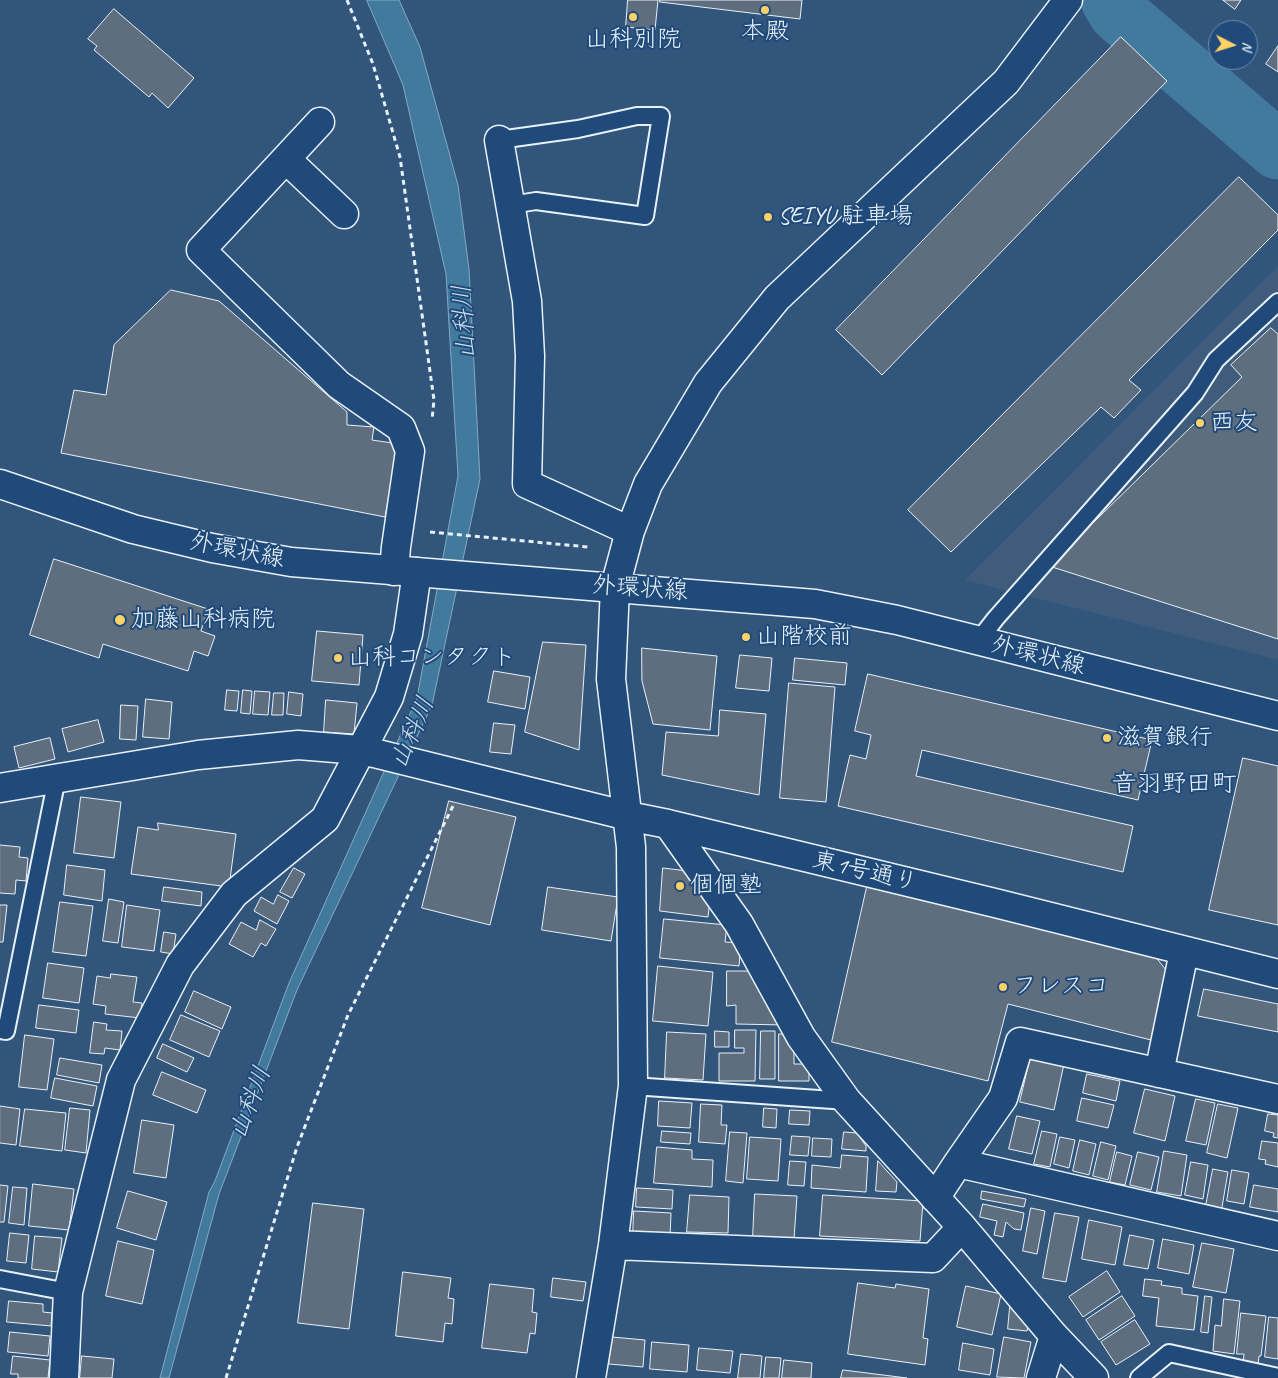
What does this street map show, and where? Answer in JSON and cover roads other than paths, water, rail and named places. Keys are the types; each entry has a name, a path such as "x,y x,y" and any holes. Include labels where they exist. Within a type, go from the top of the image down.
{"street":[{"path":"594,1378 613,1245 632,1086 631,847 611,680 615,587 630,531 648,484 708,383 777,298 1006,82 1068,0"},
{"path":"64,1378 68,1292 121,1080 180,965 234,894 325,819 367,751 389,697 408,634 413,572 396,548 410,450 401,428 339,385 201,250 320,122"},
{"path":"499,140 527,301 530,356 527,484 630,531"},
{"path":"286,160 344,214"},
{"name":"外環状線","path":"0,484 133,529 212,548 291,562 815,604 897,620 1278,716"},
{"name":"東1号通り","path":"0,788 198,755 298,745 367,751 628,816 995,903 1184,952 1278,974"},
{"path":"668,824 739,924 801,1037 847,1101 962,1228 1054,1336 1094,1378"},
{"path":"1159,1073 1184,952"},
{"path":"935,1198 1003,1098 1020,1042 1278,1098"},
{"path":"958,1163 1278,1236"},
{"path":"613,1245 933,1258 962,1228"},
{"path":"1041,1378 1054,1336"}],"lane":[{"path":"499,140 578,129 637,116 661,116 645,216 536,201 511,204"},
{"path":"978,641 996,618 1195,393 1216,360 1278,302"},
{"path":"0,1030 6,1031 57,778"},
{"path":"632,1086 847,1101"},
{"path":"0,1279 68,1292"},
{"path":"1139,1378 1170,1353 1278,1377"}],"water":[{"name":"山科川","path":"367,0 399,0 420,47 458,185 469,269 480,479 432,705 297,990 219,1194 169,1378 160,1378 209,1192 215,1181 289,983 417,698 458,476 446,274 403,85"}],"waterway":[{"path":"1110,0 1118,13 1278,150"}],"place":[{"name":"本殿","path":"765,10"},
{"name":"山科別院","path":"633,17"},
{"name":"SEIYU 駐車場","path":"768,217"},
{"name":"西友","path":"1200,423"},
{"name":"加藤山科病院","path":"120,620"},
{"name":"山階校前","path":"746,637"},
{"name":"山科コンタクト","path":"338,658"},
{"name":"滋賀銀行","path":"1107,738"},
{"name":"個個塾","path":"680,886"},
{"name":"フレスコ","path":"1003,987"}],"district":[{"name":"音羽野田町","path":"1174,784"}]}
